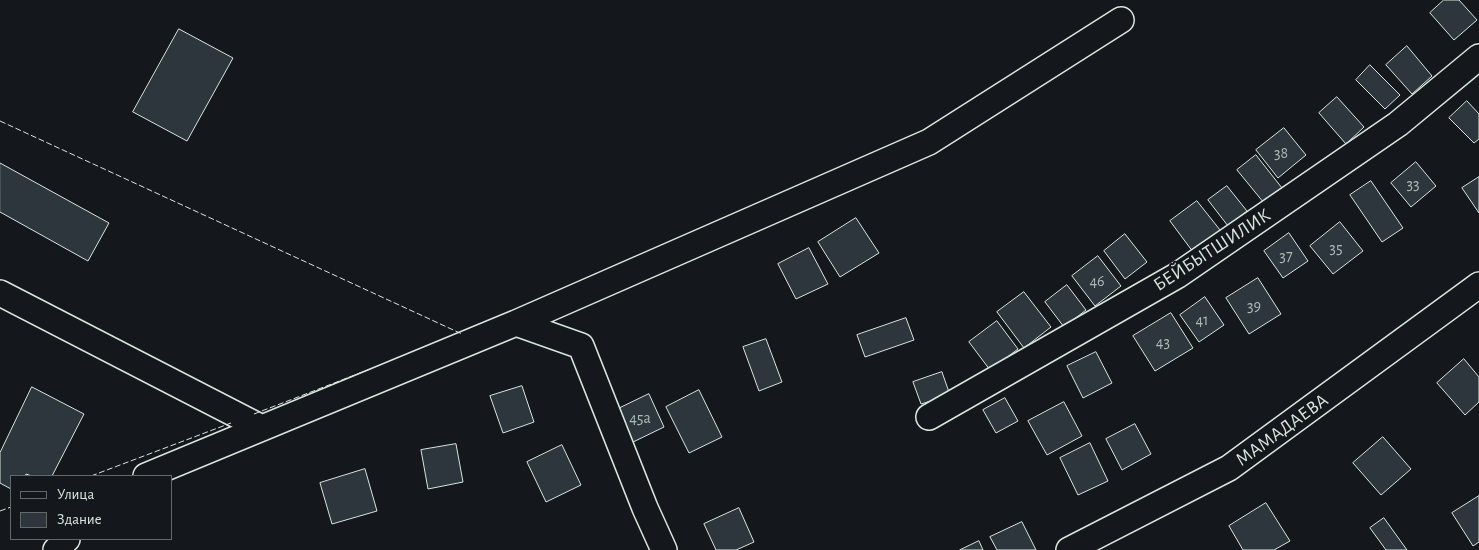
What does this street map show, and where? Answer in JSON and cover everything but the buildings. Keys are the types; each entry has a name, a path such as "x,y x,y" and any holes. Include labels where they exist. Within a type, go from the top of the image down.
{"street":[{"path":"148,475 516,323 929,142 1121,20"},
{"name":"БЕЙБЫТШИЛИК","path":"929,417 1178,275 1398,124 1479,57"},
{"name":"МАМАДАЕВА","path":"1069,550 1229,468 1479,285"},
{"path":"0,293 262,428"},
{"path":"516,323 581,346 645,508 664,550"},
{"path":"56,550 66,540"}],"fence":[{"path":"0,121 462,334"},
{"path":"254,414 373,368"},
{"path":"94,475 231,423"},
{"path":"0,511 10,507"}]}
